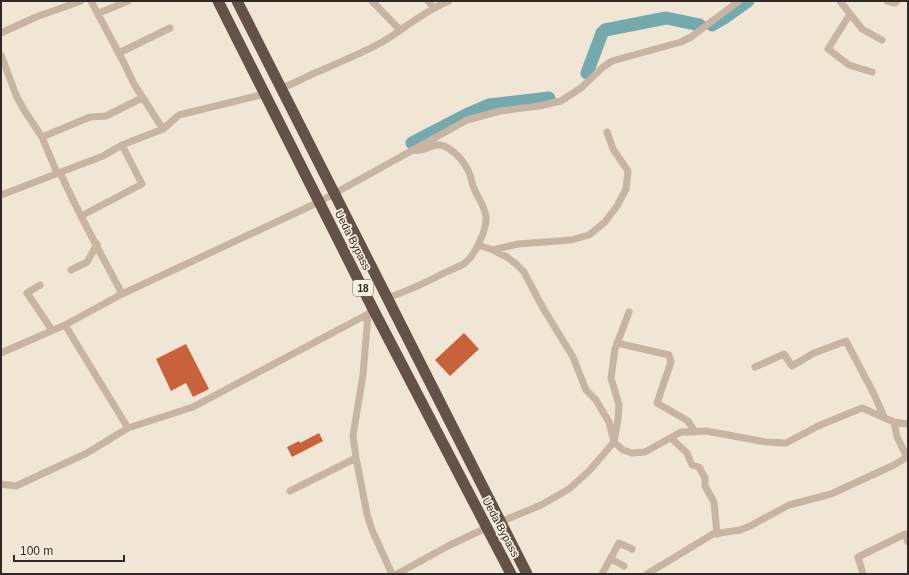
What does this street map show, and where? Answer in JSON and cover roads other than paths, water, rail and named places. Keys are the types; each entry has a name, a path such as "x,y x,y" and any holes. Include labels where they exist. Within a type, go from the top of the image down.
{"highway":[{"name":"Ueda Bypass","path":"218,1 319,202 371,312 511,574"},
{"name":"Ueda Bypass","path":"237,1 527,574"}],"street":[{"path":"1,33 36,17 81,1"},
{"path":"91,1 142,98 163,129"},
{"path":"98,13 128,1"},
{"path":"372,1 400,30"},
{"path":"428,1 434,8"},
{"path":"281,88 357,55 384,41 434,8 449,1"},
{"path":"1,353 65,325 122,294 319,202 455,126 477,116 561,102 581,88 603,66 612,61 681,42 691,37 739,1"},
{"path":"840,1 862,29 882,40"},
{"path":"887,1 895,3 898,1"},
{"path":"850,14 828,49 850,65 872,72"},
{"path":"119,53 170,28"},
{"path":"1,55 3,69 16,95 42,137 58,173 97,244 122,294"},
{"path":"1,195 103,156 122,145 163,129 179,115 265,94"},
{"path":"42,137 90,117 106,116 142,98"},
{"path":"493,250 518,244 571,240 589,235 605,222 617,206 626,189 628,171 613,149 607,132"},
{"path":"81,216 142,184 122,145"},
{"path":"387,298 426,283 465,262 478,245 484,230 486,218 483,207 464,163 448,148 442,145 435,145 419,152 412,150"},
{"path":"70,270 87,262 97,244"},
{"path":"478,245 493,250 516,264 524,272 543,308 573,357 586,390 596,400 609,422 614,442 623,450 632,453 646,452 681,432 706,431 766,442 786,443 818,426 862,408 894,422 908,424"},
{"path":"40,285 27,293 52,330"},
{"path":"1,484 16,486 87,453 128,428 192,407 371,312"},
{"path":"371,312 353,436 367,514 372,530 392,574"},
{"path":"500,522 541,505 569,489 589,471 614,442 619,405 611,378 617,342 629,312"},
{"path":"65,325 128,428"},
{"path":"755,367 784,354 792,366 814,352 846,341 874,394 884,417"},
{"path":"617,342 669,355 671,362 657,403 688,421 695,432"},
{"path":"647,574 713,534 740,530 788,506 831,494 894,465 907,457 897,437 894,422"},
{"path":"671,438 687,453 692,466 699,467 706,478 705,486 714,502 717,534"},
{"path":"290,491 356,458"},
{"path":"397,574 448,546 486,528"},
{"path":"863,574 858,557 905,534 908,542"},
{"path":"602,574 619,543 632,549"},
{"path":"610,559 624,566"}],"waterway":[{"path":"712,25 748,1"},
{"path":"587,73 602,33 605,30 666,18 700,25"},
{"path":"412,143 466,115 489,105 549,98"}]}
